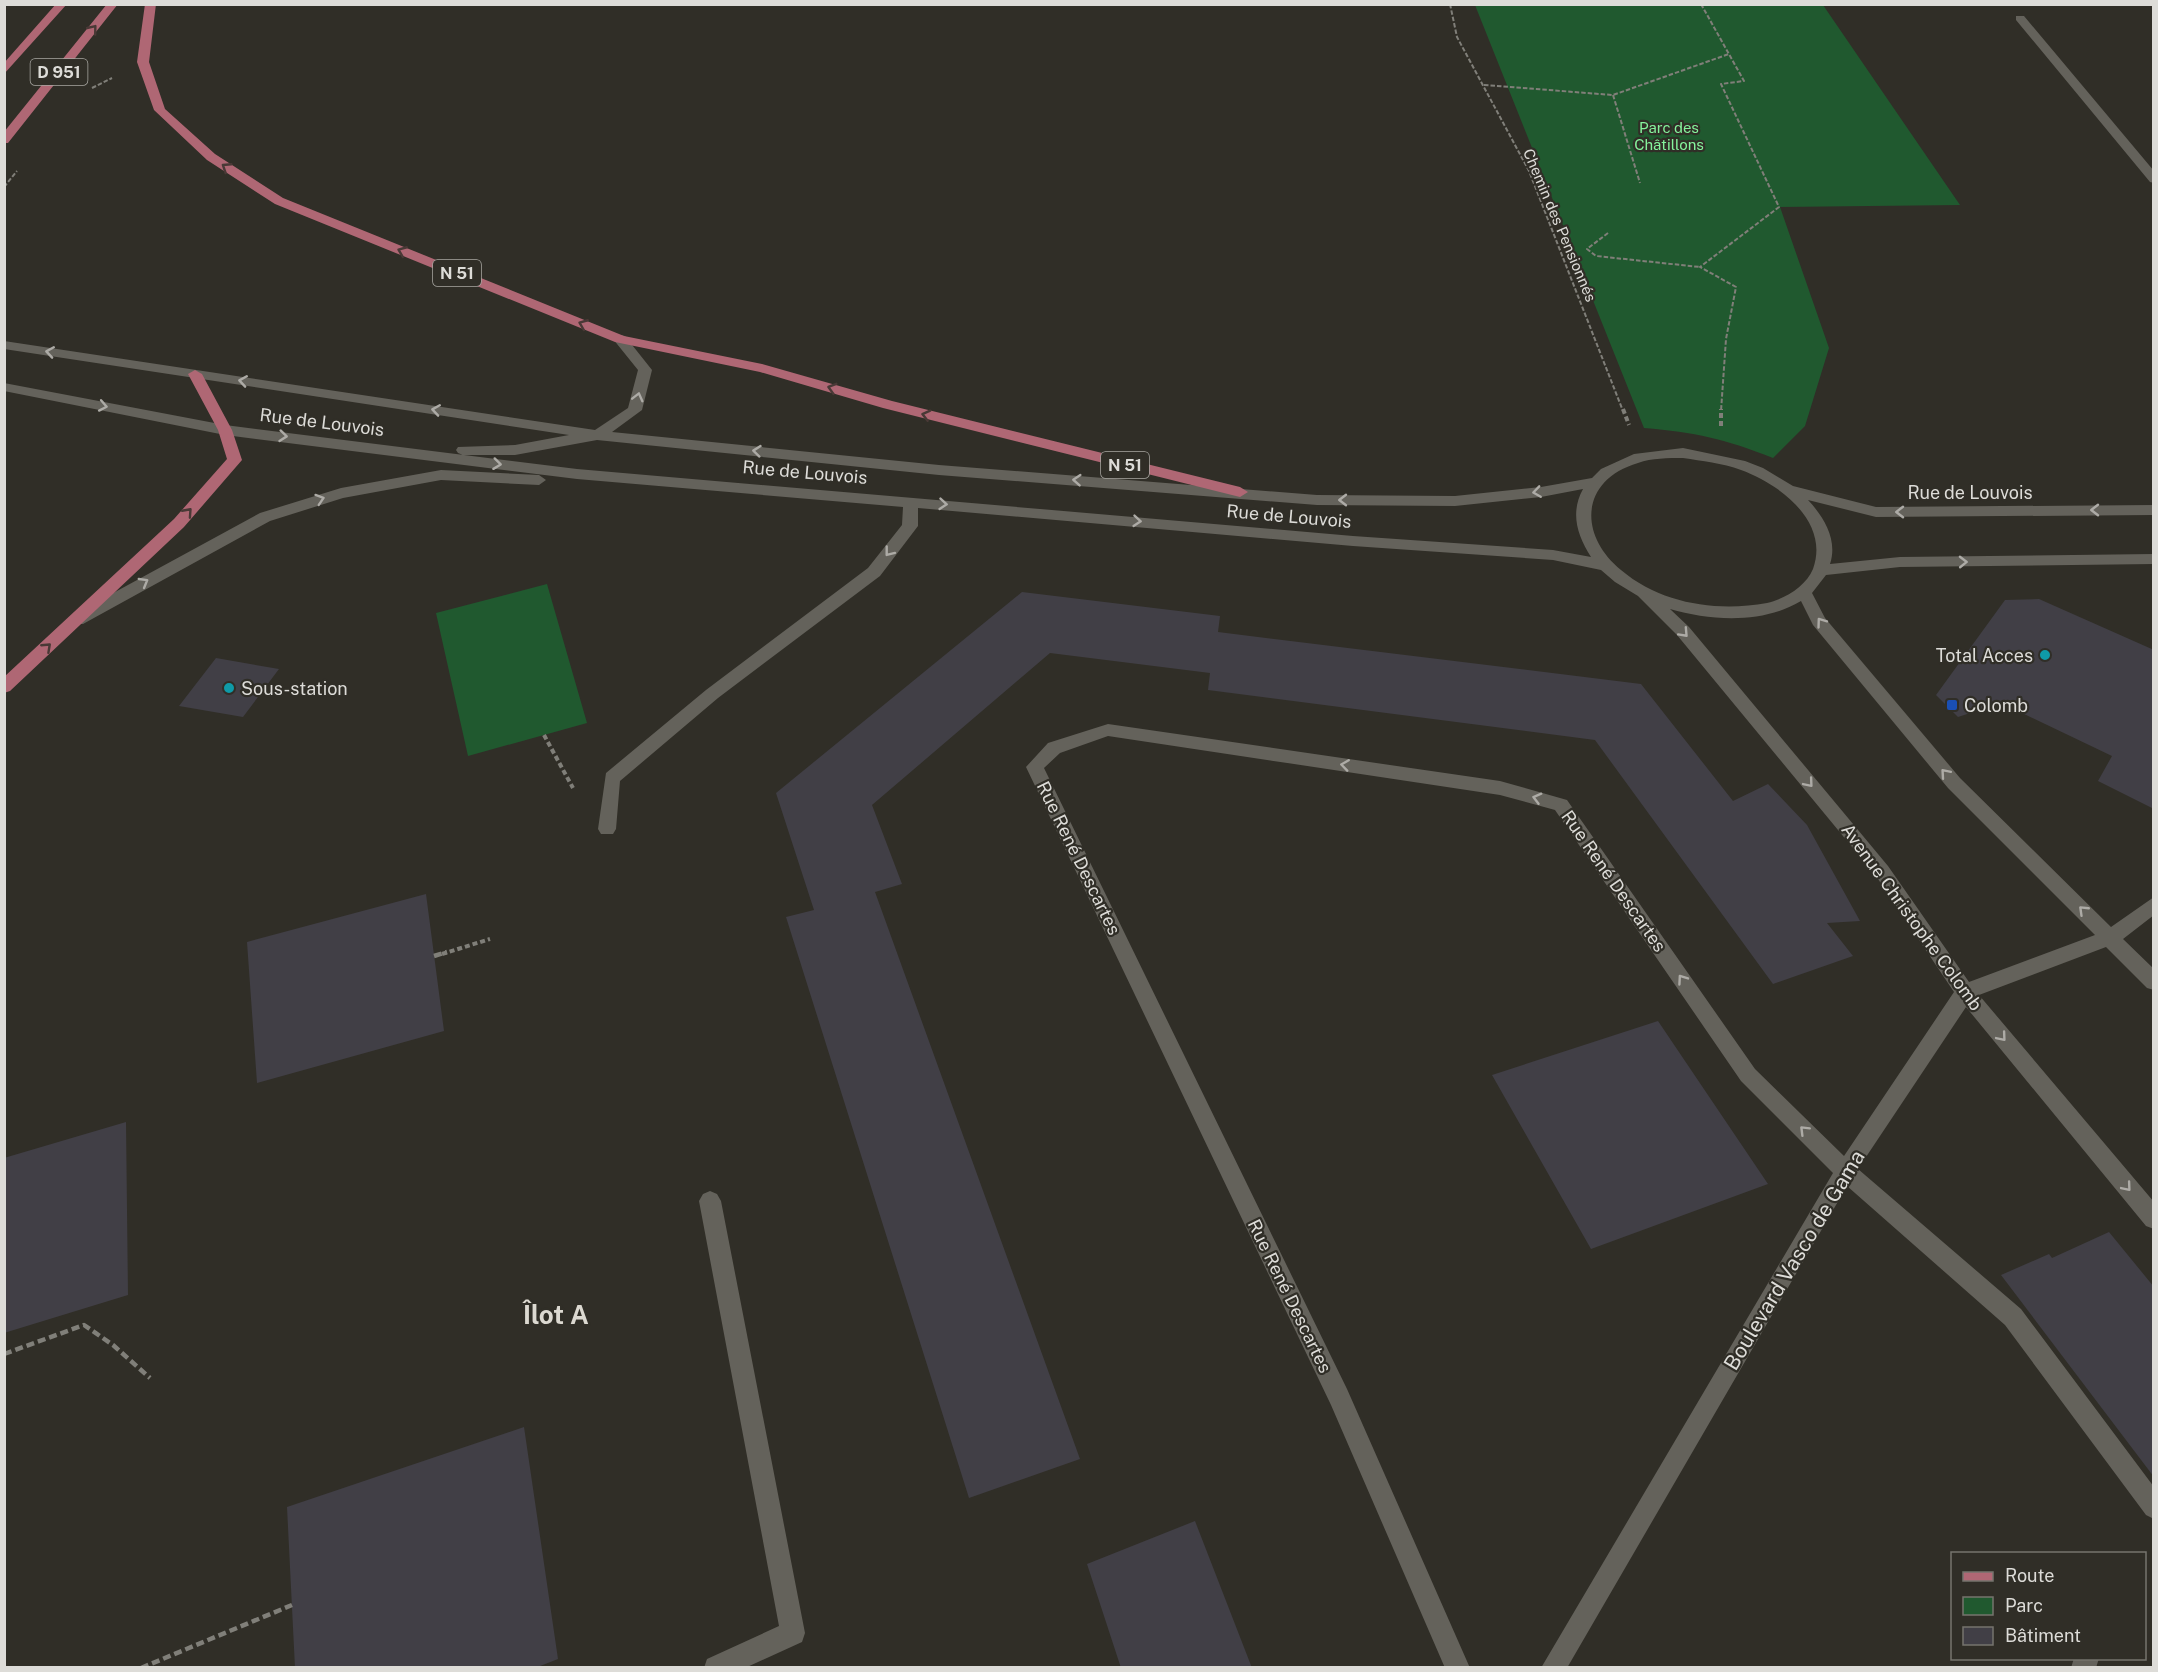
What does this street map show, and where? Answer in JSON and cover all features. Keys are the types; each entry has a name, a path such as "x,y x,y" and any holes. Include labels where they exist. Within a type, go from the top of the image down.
{"main road":[{"name":"D 951","path":"4,71 62,4"},
{"name":"D 951","path":"4,140 113,4"},
{"name":"N 51","path":"151,4 143,62 160,110 211,157 279,201 620,339 762,368 899,408 1240,492"},
{"path":"4,687 179,523 235,460 225,430 195,374"}],"street":[{"path":"2020,18 2154,179"},
{"path":"395,452 515,450 597,435 635,410 645,370 620,339"},
{"name":"Rue de Louvois","path":"4,345 597,435 939,470 1240,492 1317,500 1455,501 1540,492 1595,482"},
{"name":"Rue de Louvois","path":"4,387 225,430 577,474 1353,541 1553,555 1606,565"},
{"path":"1683,453 1721,458 1758,471 1789,490 1808,509 1821,530 1826,550 1821,570 1804,592 1779,605 1747,612 1712,612 1676,605 1643,591 1606,565 1593,550 1582,521 1582,507 1595,482 1609,470 1647,455 1683,453"},
{"path":"75,621 265,517 341,493 441,475 863,497"},
{"name":"Rue de Louvois","path":"1789,490 1876,512 2154,510"},
{"path":"607,829 612,778 712,693 874,572 910,526 910,501"},
{"path":"1821,570 1900,562 2154,559"},
{"name":"Avenue Christophe Colomb","path":"1643,591 1683,631 1882,872 1965,992 2154,1219"},
{"path":"1804,592 1819,621 1954,783 2154,982"},
{"name":"Rue René Descartes","path":"1458,1668 1339,1397 1035,767 1054,748 1108,730 1500,788 1561,805 1748,1075 1845,1171"},
{"path":"1965,992 2111,937 2154,904"},
{"name":"Boulevard Vasco de Gama","path":"1553,1668 1845,1171 1965,992"},
{"path":"1845,1171 2013,1317 2154,1507"},
{"path":"710,1201 793,1633 716,1668"}],"path":[{"name":"Chemin des Pensionnés","path":"1450,4 1457,37 1529,171 1627,422 1647,455"},
{"path":"1700,267 1779,207 1721,84 1743,81 1701,4"},
{"path":"1483,85 1613,96 1730,54"},
{"path":"1613,96 1640,183"},
{"path":"1608,233 1587,249 1596,256 1700,267 1736,287 1727,323 1721,375 1721,458"},
{"path":"434,956 490,939"},
{"path":"4,1354 84,1325 114,1345 150,1378"},
{"path":"141,1668 292,1605"}],"green space":[{"name":"Parc des Châtillons","path":"1475,5 1823,5 1960,205 1780,207 1829,348 1805,426 1773,458 1710,437 1644,428"},
{"path":"547,584 587,723 468,756 436,613"}],"building":[{"path":"1022,592 1220,616 1218,632 1641,684 1733,801 1768,784 1807,825 1860,921 1827,923 1853,956 1773,984 1595,740 1208,690 1210,673 1050,653 872,805 902,884 875,892 1080,1459 969,1498 786,917 814,910 776,793"},
{"name":"Total Acces","path":"2039,599 2154,650 2154,809 2098,781 2112,756 2001,703 1958,717 1936,695 2005,600"},
{"name":"Sous-station","path":"216,658 279,669 243,717 179,706"},
{"path":"426,894 444,1031 257,1083 247,942"},
{"path":"1658,1021 1768,1184 1591,1249 1492,1075"},
{"path":"126,1122 128,1295 4,1333 4,1158"},
{"path":"2109,1232 2154,1287 2154,1477 2001,1275 2049,1254 2052,1258"},
{"path":"524,1427 558,1659 535,1668 295,1668 287,1507"},
{"path":"1195,1521 1252,1668 1121,1668 1087,1564"}],"place":[{"name":"Total Acces","path":"2045,655"},
{"name":"Sous-station","path":"229,688"},
{"name":"Colomb","path":"1952,705"}],"district":[{"name":"Îlot A","path":"556,1314"}]}
